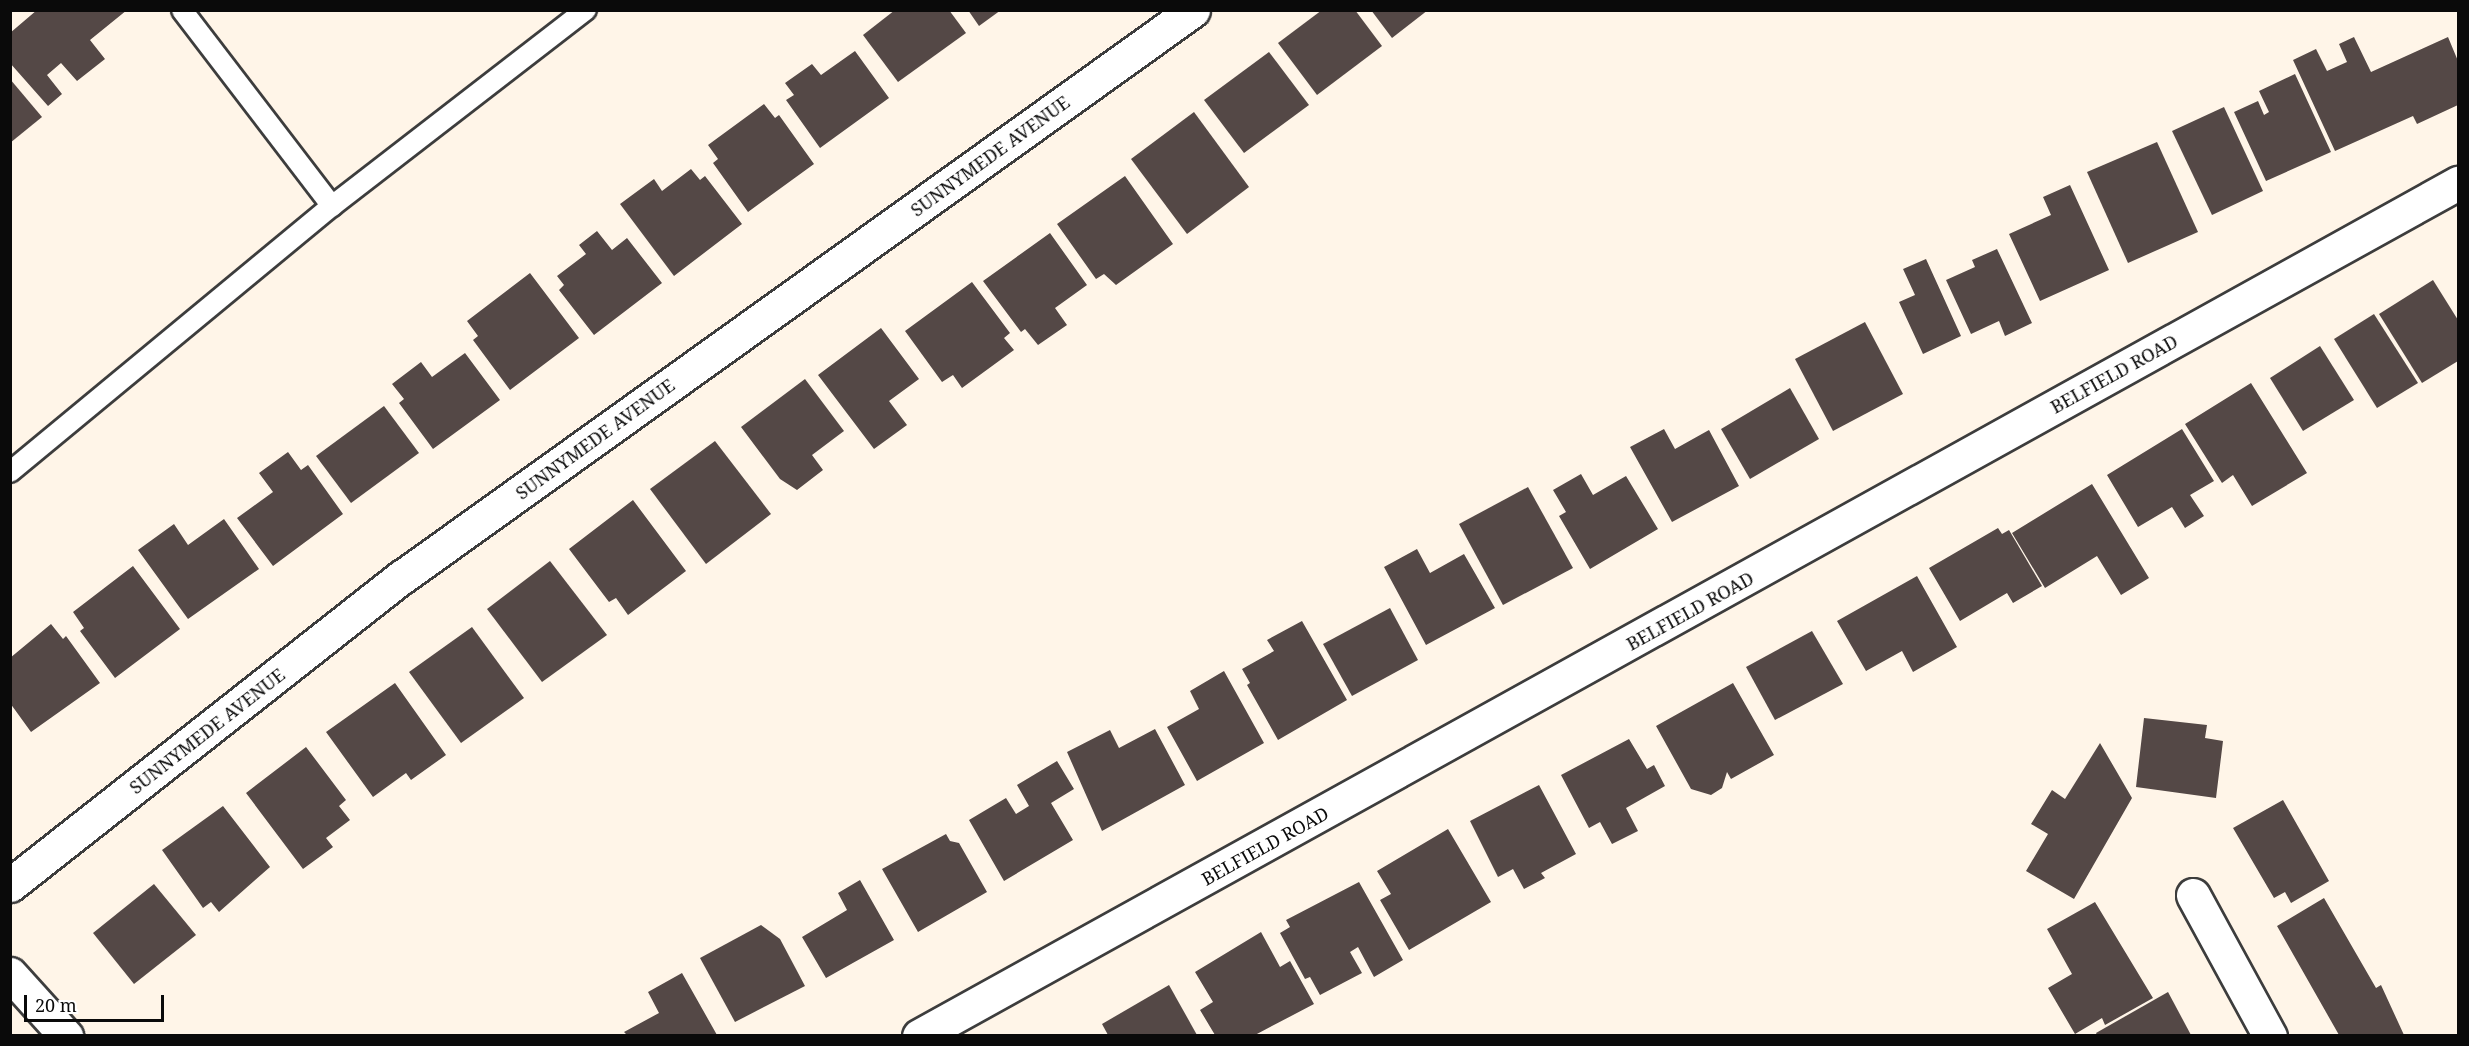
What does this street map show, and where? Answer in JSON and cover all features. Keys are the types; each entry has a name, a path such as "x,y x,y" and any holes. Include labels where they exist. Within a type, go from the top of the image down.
{"street":[{"name":"SUNNYMEDE AVENUE","path":"10,885 402,577 1193,10"},
{"name":"BELFIELD ROAD","path":"919,1035 2458,183"},
{"path":"2193,895 2270,1035"},
{"path":"10,974 66,1035"}],"lane":[{"path":"182,10 332,206"},
{"path":"10,472 332,206 586,10"}],"building":[{"path":"37,10 127,10 90,40 105,59 77,81 61,63 47,75 62,94 48,106 10,63 10,33"},
{"path":"895,10 949,10 966,33 898,82 863,35"},
{"path":"968,10 1001,10 979,26"},
{"path":"1322,10 1355,10 1382,46 1317,95 1278,43"},
{"path":"1371,10 1428,10 1392,38"},
{"path":"2354,37 2371,72 2448,37 2458,61 2458,105 2417,124 2413,116 2335,151 2293,60 2316,49 2327,71 2347,62 2339,44"},
{"path":"855,51 889,98 820,148 786,100 794,95 785,83 812,64 821,75"},
{"path":"1269,52 1309,105 1244,153 1204,100"},
{"path":"2295,74 2331,152 2266,181 2234,112 2258,101 2264,115 2269,112 2259,91"},
{"path":"10,79 42,117 10,143"},
{"path":"764,104 775,118 779,115 814,164 748,212 713,163 718,159 708,145"},
{"path":"2224,107 2263,191 2212,215 2172,131"},
{"path":"1194,112 1249,187 1187,234 1131,159"},
{"path":"2157,142 2198,232 2128,263 2087,172"},
{"path":"691,169 700,180 705,176 742,224 674,276 620,204 654,179 662,191"},
{"path":"1125,176 1173,244 1116,285 1104,274 1096,279 1057,224"},
{"path":"2070,185 2109,270 2040,301 2009,234 2051,215 2043,197"},
{"path":"597,231 612,250 627,238 662,283 594,335 559,290 564,285 557,276 586,254 579,245"},
{"path":"1050,233 1087,285 1055,308 1067,325 1038,345 1025,329 1021,332 983,281"},
{"path":"1997,249 2032,323 2005,336 1999,321 1971,334 1946,280 1975,267 1972,260"},
{"path":"1926,259 1961,336 1923,354 1899,302 1915,295 1903,269"},
{"path":"530,273 579,338 510,390 473,340 478,336 467,321"},
{"path":"2433,280 2458,320 2458,361 2422,383 2379,314"},
{"path":"972,282 1010,333 1004,338 1014,350 962,388 953,375 942,382 905,331"},
{"path":"2374,314 2418,383 2377,408 2334,339"},
{"path":"1865,322 1903,394 1833,431 1795,359"},
{"path":"881,328 919,379 889,401 907,425 874,449 818,375"},
{"path":"2320,346 2354,400 2303,431 2270,378"},
{"path":"465,353 500,400 433,449 399,403 404,399 392,384 421,362 432,377"},
{"path":"805,379 844,431 812,455 823,470 797,490 780,479 741,427"},
{"path":"2251,383 2307,473 2252,506 2233,475 2222,483 2185,424"},
{"path":"1790,388 1819,439 1750,479 1721,429"},
{"path":"384,406 419,453 351,503 316,456"},
{"path":"1664,429 1675,449 1709,430 1739,486 1672,522 1630,447"},
{"path":"2182,429 2214,481 2190,495 2204,516 2185,528 2172,507 2138,527 2107,475"},
{"path":"715,441 771,514 706,564 650,489"},
{"path":"288,452 301,470 308,465 343,514 273,566 237,518 273,492 259,473"},
{"path":"1581,474 1593,495 1626,476 1658,529 1590,569 1559,516 1566,512 1553,490"},
{"path":"2092,484 2149,578 2121,595 2097,556 2045,588 2012,533"},
{"path":"1528,487 1573,568 1503,605 1459,524"},
{"path":"633,500 686,571 628,615 616,598 609,602 569,549"},
{"path":"224,519 259,569 188,619 138,550 174,524 188,545"},
{"path":"1998,528 2002,534 2009,530 2042,586 2013,603 2007,593 1960,621 1929,568"},
{"path":"1417,549 1430,573 1464,554 1495,608 1426,645 1384,567"},
{"path":"550,561 607,635 542,682 487,609"},
{"path":"133,566 180,629 115,678 80,631 84,628 73,612"},
{"path":"1917,576 1957,647 1913,672 1902,651 1866,671 1837,621"},
{"path":"1390,608 1418,660 1352,696 1323,644"},
{"path":"1302,621 1347,700 1278,740 1247,685 1250,683 1242,669 1274,651 1267,640"},
{"path":"51,624 63,639 66,636 100,683 31,732 10,703 10,658"},
{"path":"472,627 524,698 461,743 409,672"},
{"path":"1812,631 1843,684 1775,720 1746,667"},
{"path":"1224,671 1264,743 1197,781 1167,727 1199,709 1190,691"},
{"path":"395,683 446,755 411,780 406,773 373,797 326,732"},
{"path":"1733,683 1774,755 1731,779 1727,772 1722,788 1711,795 1691,789 1656,726"},
{"path":"2144,718 2207,725 2205,738 2223,741 2216,798 2136,787"},
{"path":"1155,729 1185,785 1102,831 1067,752 1110,730 1119,748"},
{"path":"1629,739 1647,769 1654,765 1665,786 1626,808 1638,831 1612,844 1600,822 1589,828 1561,775"},
{"path":"2100,743 2132,798 2074,899 2026,871 2048,834 2031,824 2052,790 2065,799"},
{"path":"306,747 346,800 339,806 350,820 326,838 333,847 303,869 246,793"},
{"path":"1057,761 1074,789 1051,803 1073,840 1004,881 969,820 1006,798 1016,814 1029,806 1017,785"},
{"path":"1539,785 1576,854 1541,873 1545,878 1524,889 1513,869 1498,877 1470,821"},
{"path":"2283,800 2329,881 2291,903 2285,892 2274,898 2233,828"},
{"path":"223,806 270,867 219,912 211,902 203,908 162,850"},
{"path":"1448,829 1491,902 1409,950 1380,900 1391,894 1377,871"},
{"path":"946,834 950,841 959,843 987,892 918,932 882,869"},
{"path":"860,880 894,940 826,978 802,937 847,910 838,893"},
{"path":"1359,882 1403,960 1374,977 1358,947 1350,952 1362,973 1320,995 1310,977 1305,979 1280,933 1290,927 1286,920"},
{"path":"154,884 196,935 134,984 93,933"},
{"path":"2324,898 2376,988 2381,985 2404,1035 2339,1035 2277,926"},
{"path":"2095,902 2153,998 2105,1025 2102,1018 2075,1034 2048,988 2072,974 2047,929"},
{"path":"761,925 780,939 805,986 735,1022 700,958"},
{"path":"1261,932 1280,967 1290,961 1314,1004 1255,1035 1215,1035 1200,1010 1213,1002 1195,972"},
{"path":"682,973 717,1035 627,1035 624,1032 659,1013 648,992"},
{"path":"1169,985 1197,1035 1108,1035 1102,1024"},
{"path":"2168,992 2191,1035 2097,1035 2096,1033"}]}
